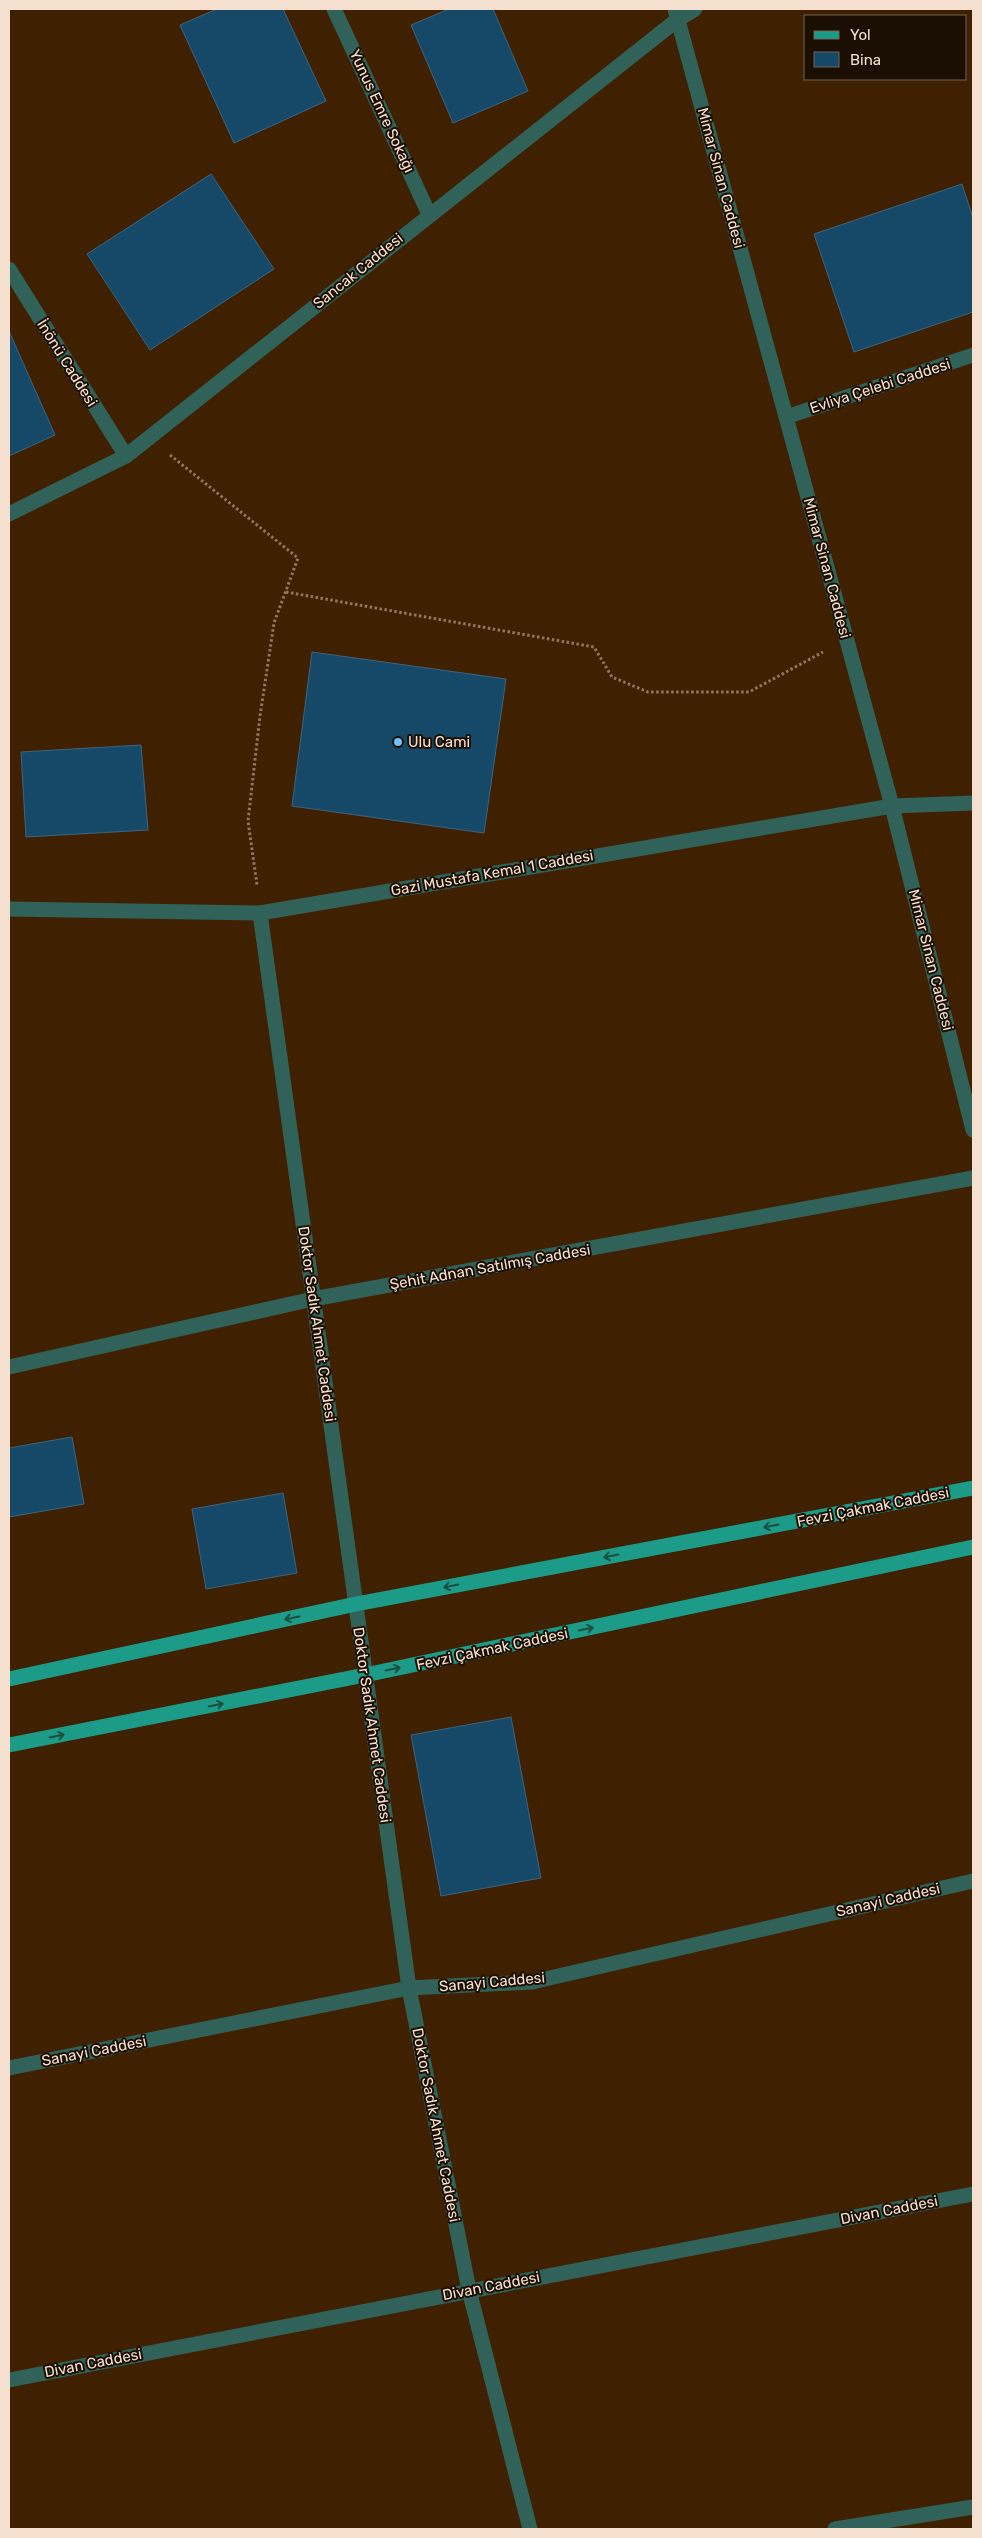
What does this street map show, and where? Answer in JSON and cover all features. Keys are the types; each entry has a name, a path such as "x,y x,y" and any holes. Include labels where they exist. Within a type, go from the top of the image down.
{"main road":[{"name":"Fevzi Çakmak Caddesi","path":"9,1679 356,1604 973,1488"},
{"name":"Fevzi Çakmak Caddesi","path":"9,1745 365,1675 973,1547"}],"street":[{"name":"Yunus Emre Sokağı","path":"334,9 429,214"},
{"name":"Sancak Caddesi","path":"9,514 126,456 676,14 695,9"},
{"name":"Mimar Sinan Caddesi","path":"676,14 892,806 973,1130"},
{"name":"İnönü Caddesi","path":"9,269 126,456"},
{"name":"Evliya Çelebi Caddesi","path":"786,417 973,354"},
{"name":"Gazi Mustafa Kemal 1 Caddesi","path":"9,909 260,913 892,806 973,804"},
{"name":"Doktor Sadık Ahmet Caddesi","path":"260,913 409,1988 468,2290 530,2529"},
{"name":"Şehit Adnan Satılmış Caddesi","path":"9,1367 314,1299 973,1178"},
{"name":"Sanayi Caddesi","path":"9,2068 409,1988 532,1982 973,1880"},
{"name":"Divan Caddesi","path":"9,2380 973,2194"},
{"path":"836,2529 973,2507"}],"path":[{"path":"149,438 298,558 274,622 260,716 248,821 260,913"},
{"path":"286,592 594,647 612,677 648,692 749,692 847,640"}],"building":[{"path":"217,9 283,9 326,101 234,143 180,25"},
{"path":"449,9 493,9 528,91 453,123 411,25"},
{"path":"211,174 274,269 150,350 87,254"},
{"path":"962,184 973,218 973,312 854,352 814,234"},
{"path":"9,331 55,435 9,456"},
{"name":"Ulu Cami","path":"312,652 506,679 484,833 292,806"},
{"path":"141,745 148,830 26,837 21,752"},
{"path":"72,1437 84,1504 9,1517 9,1448"},
{"path":"283,1493 297,1573 206,1589 192,1509"},
{"path":"511,1717 541,1878 441,1896 411,1735"}],"place":[{"name":"Ulu Cami","path":"398,742"}]}
